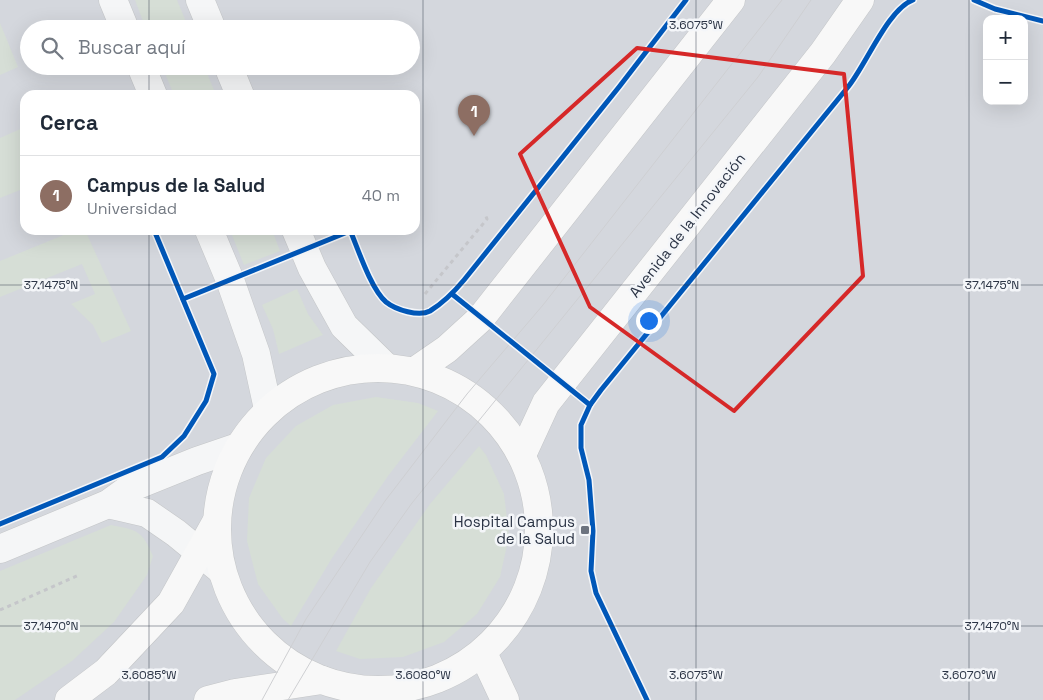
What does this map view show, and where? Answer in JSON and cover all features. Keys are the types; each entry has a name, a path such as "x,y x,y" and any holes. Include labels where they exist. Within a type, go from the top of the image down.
{"main road":[{"path":"415,371 447,349 482,318 731,0"},
{"name":"Avenida de la Innovación","path":"522,455 546,404 823,53 860,0"},
{"path":"69,700 106,672 211,561 221,488 238,447 268,409 297,388 328,375 354,369 386,367 415,371 442,380 467,394 489,410 504,427 522,455 534,487 540,522 534,572 516,614 483,652 449,674 401,695 366,690 322,680 283,660 253,633 211,561"},
{"path":"483,652 505,700"},
{"path":"208,700 235,693 322,680"}],"street":[{"path":"113,0 121,20"},
{"path":"200,0 208,20"},
{"path":"145,75 151,90"},
{"path":"232,75 238,90"},
{"path":"211,235 230,280 256,354 268,409"},
{"path":"298,235 312,268 344,326 386,367"},
{"path":"0,549 108,504 130,488 238,447"},
{"path":"108,504 147,513 211,561"}],"path":[{"path":"425,294 487,219 485,214"},
{"path":"0,610 80,575"}],"highlighted area":[{"path":"637,48 844,74 863,276 734,411 590,307 520,154"}],"shaded area":[{"path":"0,0 1043,0 1043,700 0,700"},
{"path":"135,0 177,0 185,20 143,20"},
{"path":"0,23 18,67 0,75"},
{"path":"166,75 208,75 214,90 172,90"},
{"path":"20,129 20,190 0,198 0,138"},
{"path":"64,235 87,235 131,331 102,343 93,325 71,304 95,294 82,264 0,297 0,261"},
{"path":"232,235 274,235 280,251 244,265"},
{"path":"297,289 308,314 323,335 279,354 273,329 262,305"},
{"path":"376,397 418,403 438,411 388,476 332,558 291,626 283,619 258,584 247,541 249,498 266,458 296,426 333,405"},
{"path":"479,446 486,455 504,494 509,536 500,577 477,614 444,642 403,657 360,659 336,651 371,588 430,504"},
{"path":"111,525 133,530 142,536 153,556 147,575 114,622 72,661 15,700 0,700 0,571"}],"tram line":[{"path":"262,700 306,619 385,501 467,394 543,305 782,0"},
{"path":"288,700 370,562 412,503 758,77 811,0"}],"cycle path":[{"path":"352,235 370,279 386,302 401,310 414,313 425,313 435,308 464,280 619,87 686,0"},
{"path":"647,700 596,593 591,571 593,531 589,480 581,448 581,425 590,405 601,390 848,87 895,14 904,5 913,0"},
{"path":"974,0 995,9 1043,21"},
{"path":"0,524 162,457 184,436 206,401 214,374 156,235"},
{"path":"183,299 340,235"},
{"path":"452,294 590,405"}],"place":[{"name":"Campus de la Salud","path":"474,136"},
{"name":"Hospital Campus de la Salud","path":"585,530"}]}
